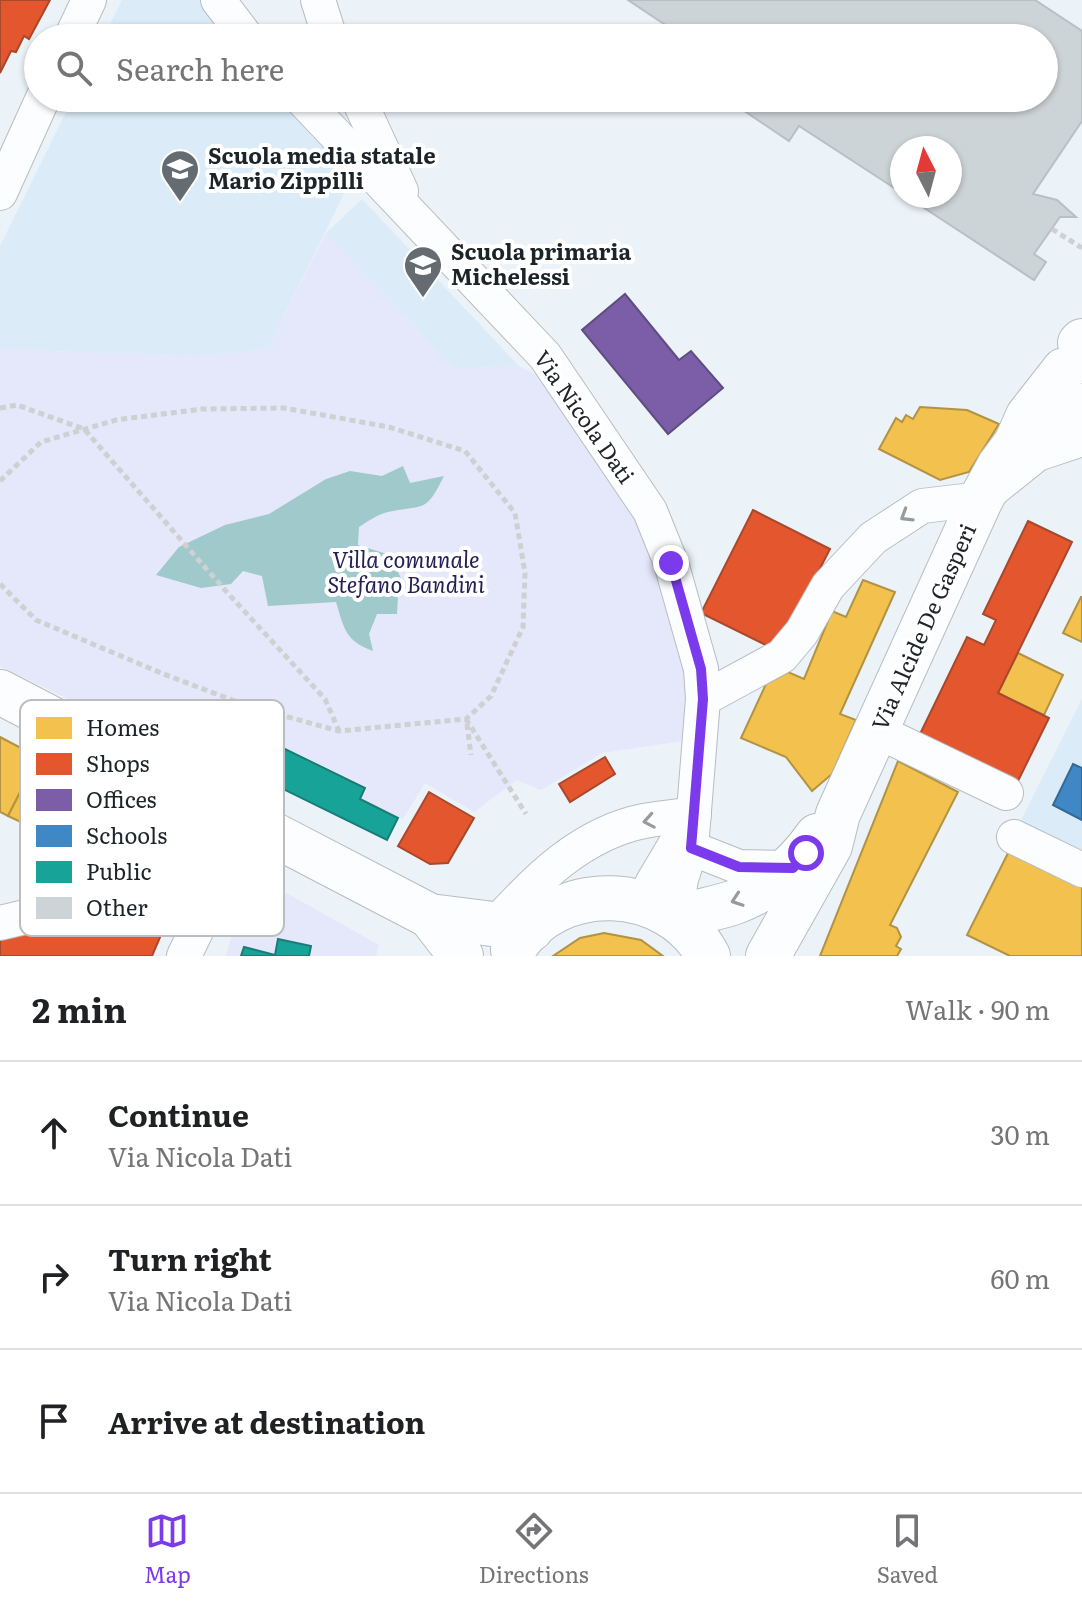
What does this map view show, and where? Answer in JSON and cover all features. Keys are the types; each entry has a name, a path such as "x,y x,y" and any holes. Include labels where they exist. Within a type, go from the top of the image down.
{"main road":[{"name":"Via Alcide De Gasperi","path":"838,814 981,499 1016,443 1028,416 1079,367"},
{"path":"0,692 20,702"},
{"path":"659,910 703,909 733,903 760,891 793,868 838,814"},
{"path":"768,956 830,846 838,814"},
{"path":"284,839 430,916 526,929 585,900 624,898 659,910 692,934 708,956"},
{"path":"430,916 461,956"}],"street":[{"path":"78,24 89,0"},
{"path":"218,0 236,24"},
{"path":"318,0 326,24"},
{"path":"6,178 37,112"},
{"name":"Via Nicola Dati","path":"314,112 545,356 650,511 671,563 701,669 703,699 691,848 681,879 659,910"},
{"path":"364,112 413,217"},
{"path":"703,699 782,656 802,632 828,586 873,538 922,506 981,499 1037,454 1082,439"},
{"path":"877,731 1006,793"},
{"path":"526,929 556,864 595,839 641,821 694,814"},
{"name":"Via Nicola Dati","path":"659,910 653,882 694,814"},
{"path":"1014,837 1082,870"},
{"path":"691,848 739,867 793,868"},
{"path":"526,929 558,887 556,864"},
{"path":"0,923 20,918"},
{"path":"184,956 193,936"}],"path":[{"path":"1052,229 1082,248"},
{"path":"0,408 17,405 84,429 325,699 339,731"},
{"path":"0,481 41,442 116,420 202,409 284,408 389,427 465,451 515,513 525,573 523,627 491,696 466,719 339,731 284,716"},
{"path":"0,584 36,620 232,700"},
{"path":"466,719 471,755"},
{"path":"466,719 526,814"}],"shaded area":[{"path":"122,0 218,0 236,24 110,24"},
{"name":"Scuola media statale Mario Zippilli","path":"66,112 314,112 360,161 268,349 202,357 0,349 0,246"},
{"name":"Scuola primaria Michelessi","path":"362,199 519,366 454,369 326,233"},
{"path":"403,466 410,483 444,476 432,497 422,506 384,513 359,527 358,545 390,555 407,591 398,596 397,614 377,614 369,634 373,651 351,638 336,602 268,606 262,576 243,571 231,584 201,588 156,575 179,547 225,525 269,514 326,479 350,471 382,476"},
{"path":"1082,699 1082,858 1018,826"}],"green space":[{"name":"Villa comunale Stefano Bandini","path":"326,233 454,369 519,366 545,379 623,488 663,575 692,700 695,739 602,753 541,790 517,780 474,812 425,783 403,819 362,799 367,787 284,747 284,700 70,700 0,666 0,349 202,357 268,349"},
{"path":"284,892 379,945 376,956 309,956 311,946 279,939 275,955 244,947 241,956 226,956 233,936 284,936"}],"building: Homes":[{"path":"920,407 967,410 999,424 969,472 940,480 879,449 896,418 902,422 906,415 913,419"},
{"path":"863,580 895,592 840,714 856,720 832,774 812,791 786,757 741,738 766,684 788,672 804,679 832,611 846,617"},
{"path":"1082,597 1082,642 1063,633"},
{"path":"1018,653 1063,675 1044,715 998,693"},
{"path":"0,737 20,748 20,792 8,816 0,812"},
{"path":"898,761 958,792 890,925 897,928 901,937 896,946 901,949 897,956 820,956"},
{"path":"20,792 20,822 8,816"},
{"path":"1011,847 1082,882 1082,956 1010,956 967,935"},
{"path":"604,933 641,940 663,956 553,956 580,938"}],"building: Shops":[{"path":"0,0 50,0 37,24 24,24 24,36 16,52 11,51 0,73"},
{"path":"753,510 830,549 778,651 701,613"},
{"path":"1028,521 1072,542 998,693 1049,718 1018,781 920,734 967,637 984,645 996,620 983,614"},
{"path":"605,757 615,774 570,802 559,784"},
{"path":"429,792 474,818 448,863 430,864 398,846"},
{"path":"20,930 20,936 161,936 152,956 0,956 0,935"}],"building: Offices":[{"path":"625,294 679,360 691,351 723,388 668,434 582,330"}],"building: Schools":[{"path":"1073,764 1082,768 1082,820 1053,805"}],"building: Public":[{"path":"284,749 365,788 360,799 398,818 387,840 284,789"},
{"path":"278,939 311,946 309,956 241,956 244,947 275,955"}],"building: Other":[{"path":"628,0 1035,0 1082,31 1082,121 1033,194 1057,200 1076,217 1060,217 1034,254 1046,262 1034,280 924,208 962,208 962,136 890,136 890,185 799,126 789,141 746,112 1058,112 1058,24 664,24"}],"place":[{"name":"Scuola media statale Mario Zippilli","path":"180,203"},
{"name":"Scuola primaria Michelessi","path":"423,299"}],"route":[{"path":"671,563 701,669 703,699 691,848 739,867 793,868 806,853"}]}
